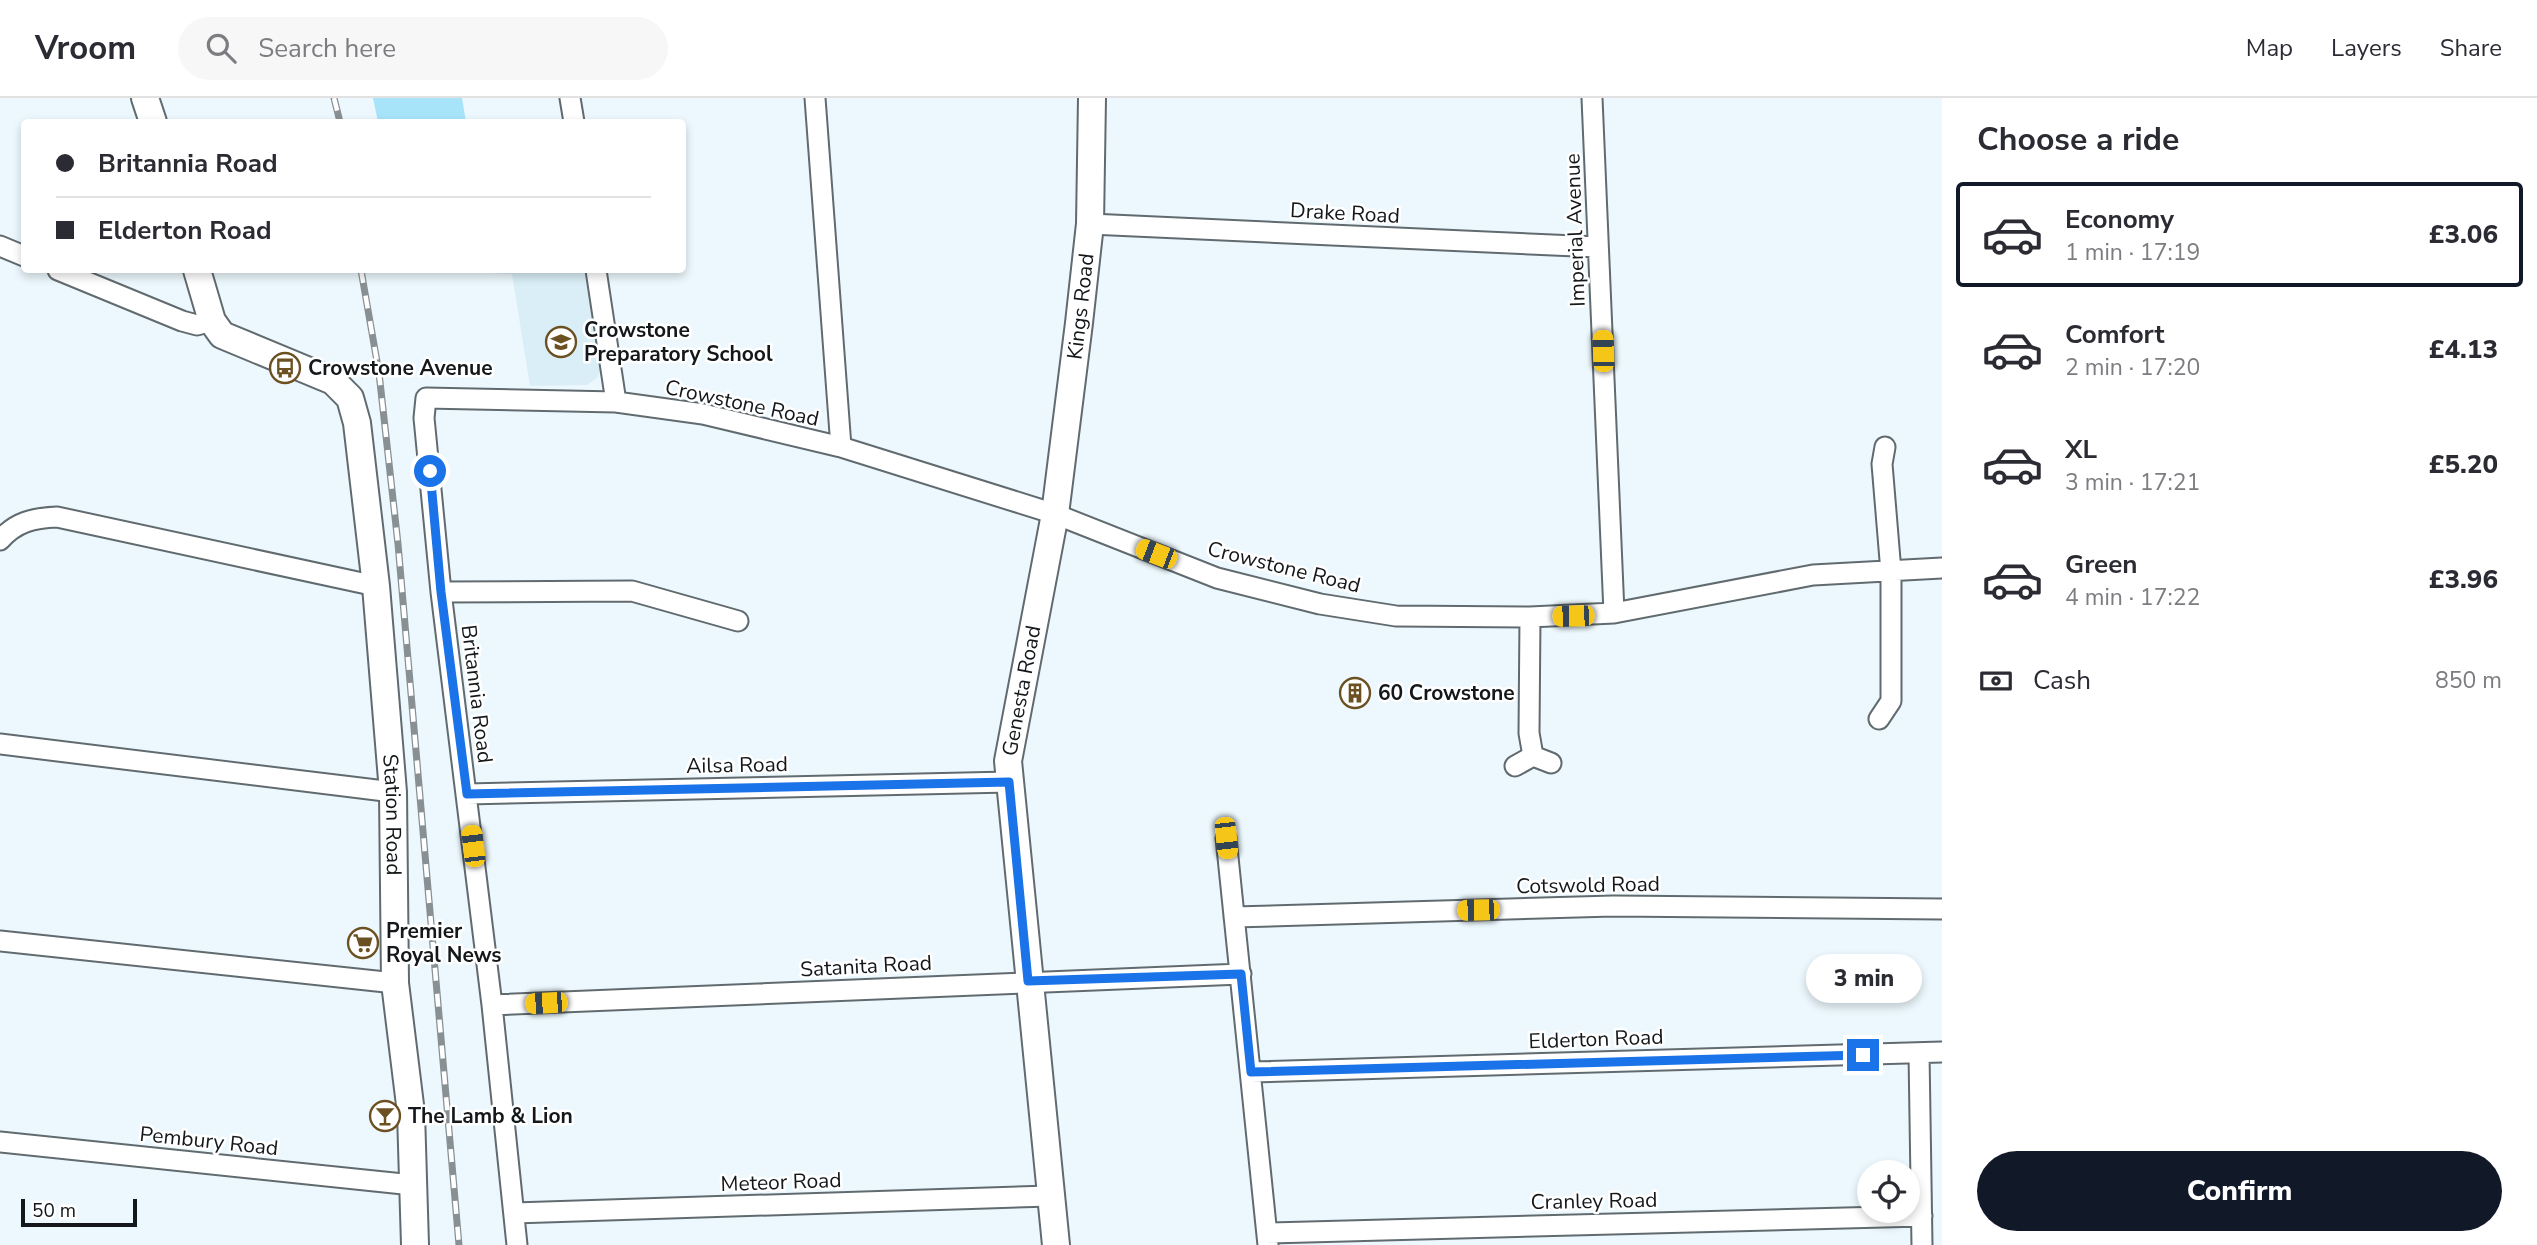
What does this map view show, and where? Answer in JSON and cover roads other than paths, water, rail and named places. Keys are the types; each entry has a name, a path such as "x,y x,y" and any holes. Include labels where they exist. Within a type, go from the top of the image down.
{"street":[{"path":"145,98 152,119"},
{"path":"570,98 574,119"},
{"path":"815,98 841,447"},
{"name":"Kings Road","path":"1055,514 1090,224 1092,98"},
{"name":"Imperial Avenue","path":"1592,98 1614,612"},
{"name":"Drake Road","path":"1090,224 1598,247"},
{"path":"0,246 21,255"},
{"path":"65,273 197,325 212,321 198,273"},
{"path":"596,273 616,402"},
{"name":"Station Road","path":"212,321 222,335 333,381 350,398 357,424 376,586 393,792 396,982 411,1113 415,1245"},
{"name":"Crowstone Road","path":"426,398 616,402 702,414 841,447 1055,514 1217,578 1320,604 1396,616 1530,617 1614,612 1813,575 1942,568"},
{"name":"Britannia Road","path":"426,398 424,418 441,592 492,1005 517,1245"},
{"path":"1880,719 1891,701 1891,572 1882,464 1885,447"},
{"name":"Genesta Road","path":"1055,514 1008,761 1056,1245"},
{"path":"0,540 12,528 27,521 57,517 376,586"},
{"path":"441,592 632,591 738,621"},
{"path":"1515,766 1542,760 1529,733 1530,617"},
{"path":"0,744 393,792"},
{"name":"Ailsa Road","path":"467,794 1009,782"},
{"path":"1226,838 1268,1239"},
{"name":"Cotswold Road","path":"1234,917 1613,906 1942,909"},
{"path":"0,941 396,982"},
{"name":"Satanita Road","path":"492,1005 1241,974"},
{"name":"Elderton Road","path":"1251,1072 1942,1052"},
{"path":"1919,1053 1922,1245"},
{"name":"Pembury Road","path":"0,1142 413,1185"},
{"name":"Meteor Road","path":"514,1213 1050,1196"},
{"name":"Cranley Road","path":"1268,1239 1922,1216"}],"railway":[{"path":"334,98 339,119"},
{"path":"362,273 379,373 398,544 459,1245"}],"place":[{"name":"Crowstone Preparatory School","path":"561,342"},
{"name":"Crowstone Avenue","path":"285,368"},
{"name":"60 Crowstone","path":"1355,693"},
{"name":"Premier Royal News","path":"363,943"},
{"name":"The Lamb & Lion","path":"385,1116"}]}
